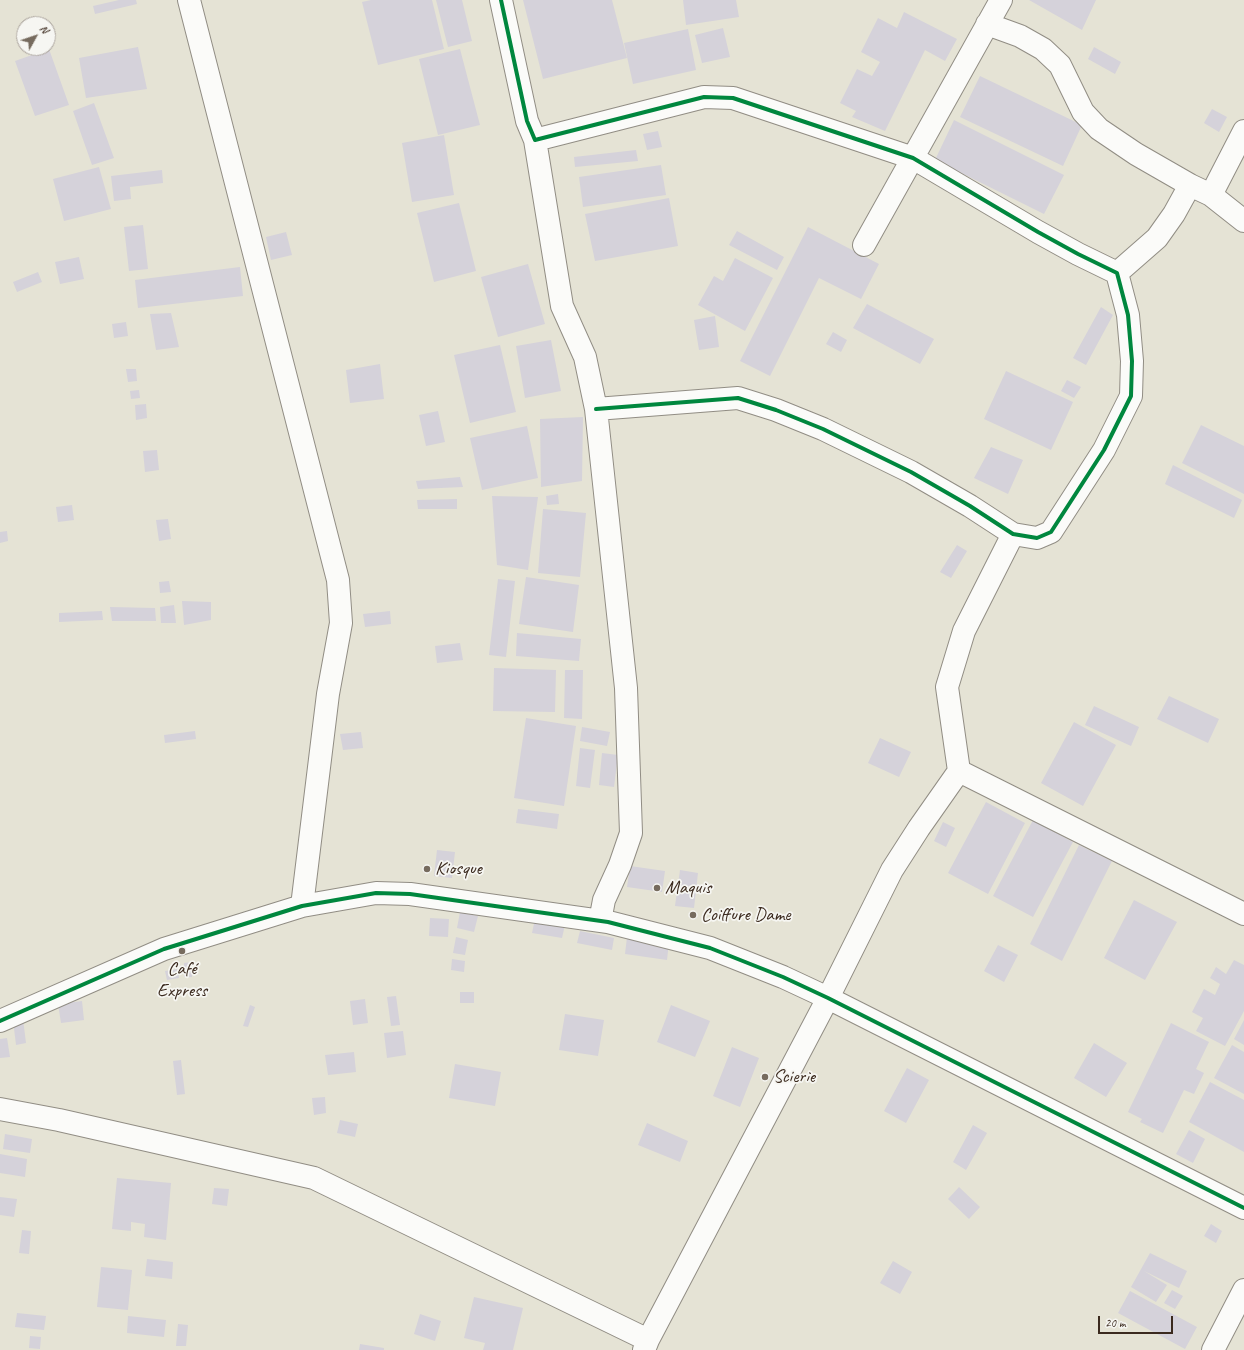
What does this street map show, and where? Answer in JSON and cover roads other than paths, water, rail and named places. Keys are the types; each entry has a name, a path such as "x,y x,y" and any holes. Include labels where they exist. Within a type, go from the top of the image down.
{"street":[{"path":"189,0 338,580 342,623 328,694 302,906"},
{"path":"501,0 527,121 535,140 562,306 585,357 596,409 626,688 631,832 620,865 604,900 600,921"},
{"path":"864,245 1001,0"},
{"path":"987,24 1020,36 1043,49 1060,65 1083,112 1099,130 1136,154 1190,185 1211,195 1244,221"},
{"path":"535,140 704,97 733,98 912,158 1058,243 1117,273 1128,315 1132,361 1131,396 1104,450 1051,532 1037,538 1013,534 970,506 910,472 823,429 776,410 745,400 738,398 596,409"},
{"path":"1211,195 1244,131"},
{"path":"1117,273 1157,238 1174,214 1190,185"},
{"path":"0,1109 59,1120 314,1178 646,1345 828,998 892,870 959,771 947,687 964,631 1013,534"},
{"path":"959,771 1244,914"},
{"path":"0,1021 164,950 302,906 376,893 410,894 600,921 710,948 783,977 828,998 1244,1208"},
{"path":"1213,1350 1244,1290"}],"place":[{"name":"Kiosque","path":"427,869"},
{"name":"Maquis","path":"657,888"},
{"name":"Coiffure Dame","path":"693,915"},
{"name":"Café Express","path":"182,951"},
{"name":"Scierie","path":"765,1077"}]}
